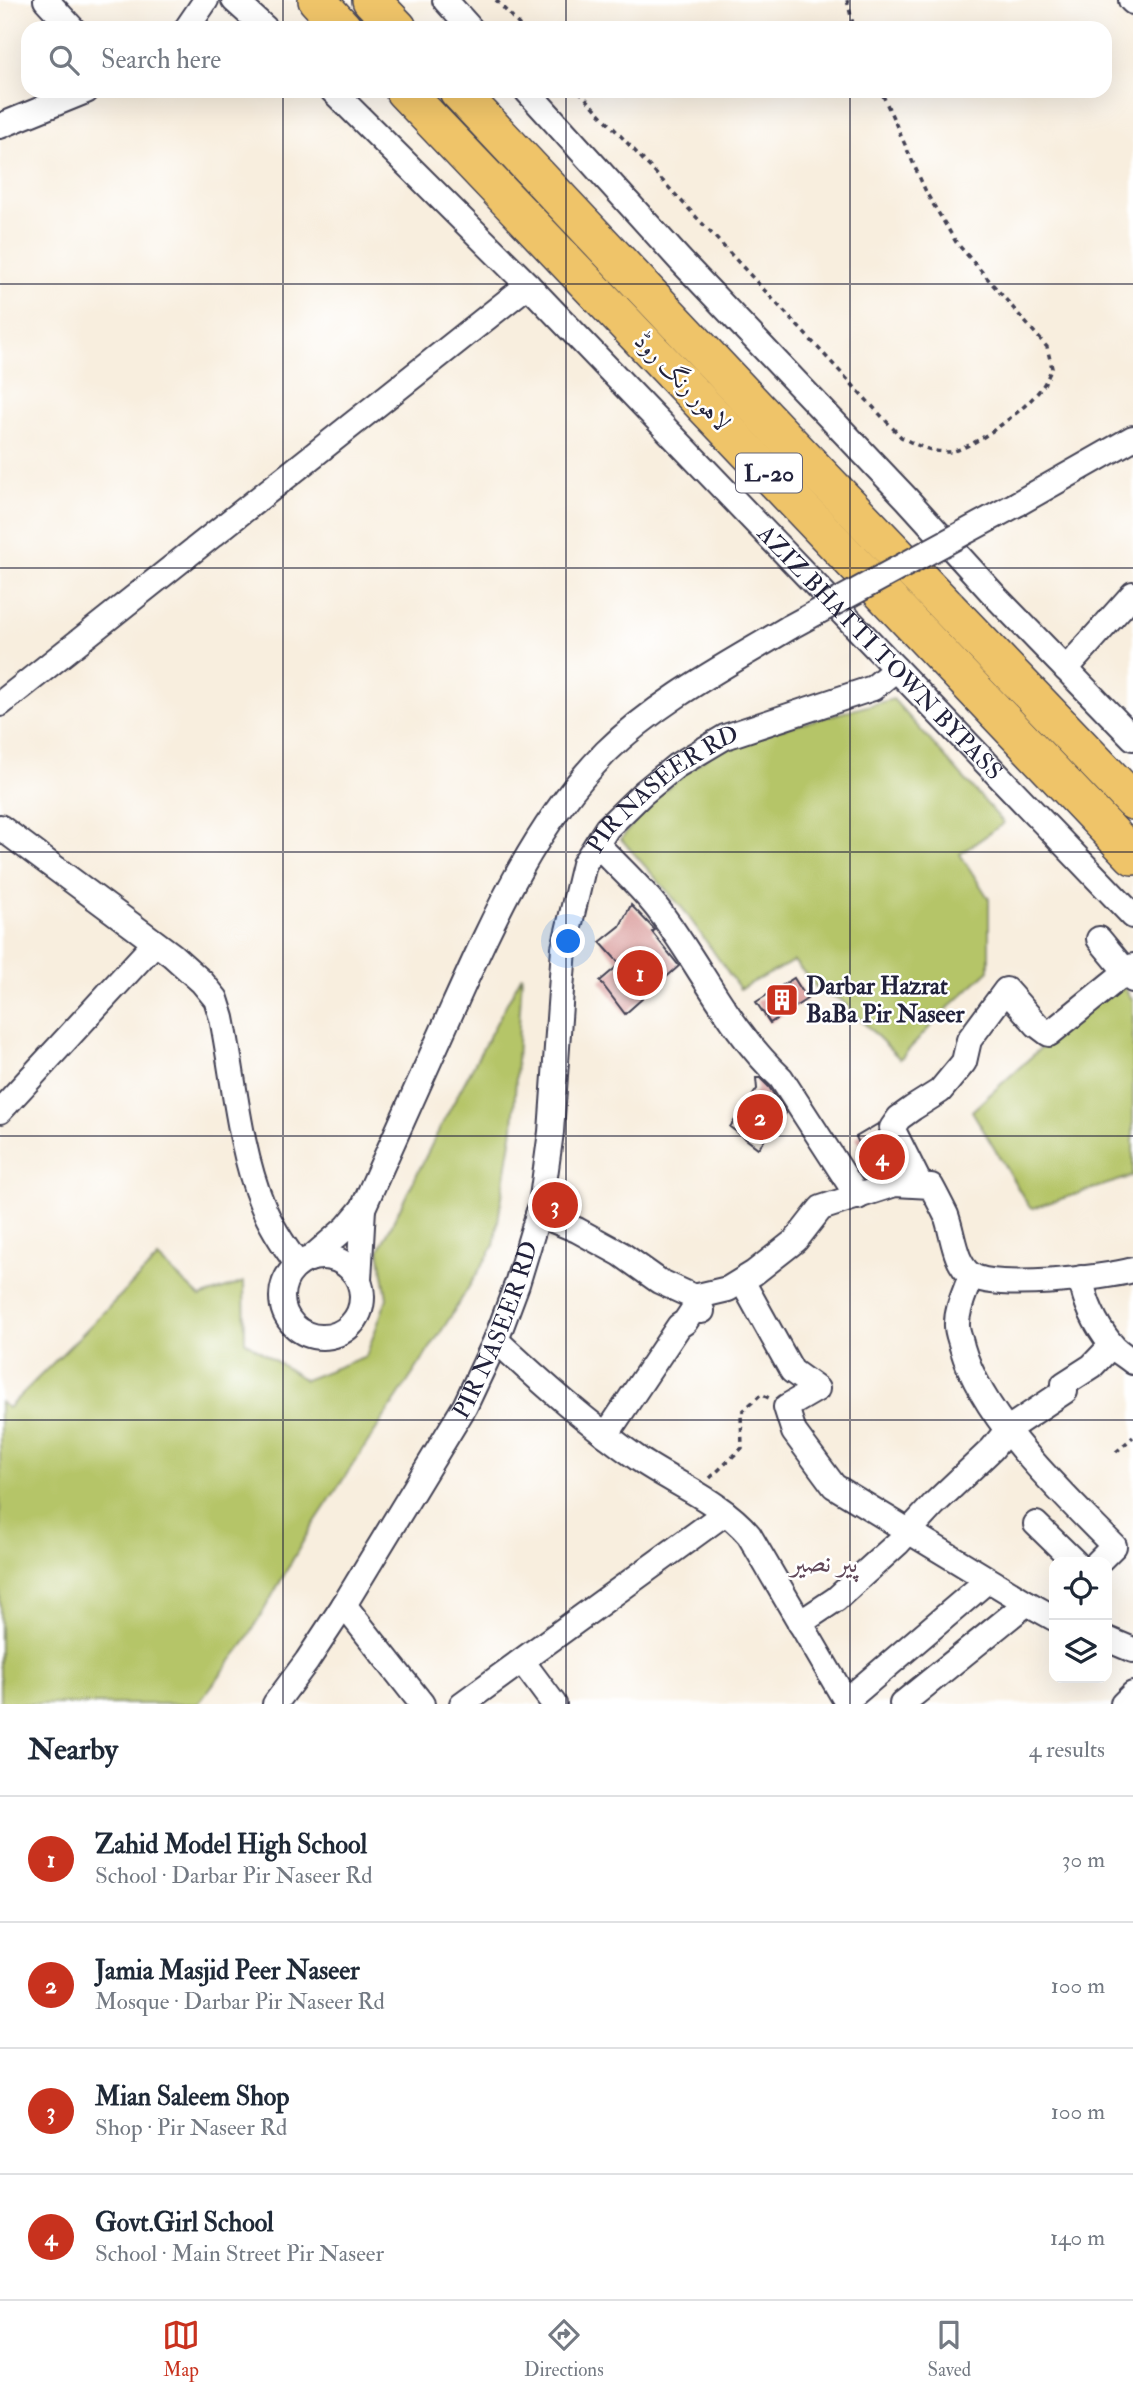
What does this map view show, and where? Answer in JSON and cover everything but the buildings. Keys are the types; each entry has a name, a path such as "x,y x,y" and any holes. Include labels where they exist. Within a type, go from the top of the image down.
{"highway":[{"path":"317,0 337,21"},
{"path":"371,0 391,21"},
{"name":"لاہور رنگ روڈ","path":"411,98 1133,856"},
{"name":"لاہور رنگ روڈ","path":"465,98 784,438 1133,801"}],"street":[{"path":"46,0 66,21"},
{"path":"192,21 206,0"},
{"path":"234,0 257,21"},
{"path":"445,0 464,21"},
{"path":"0,127 69,98"},
{"name":"AZIZ BHATTI TOWN BYPASS","path":"340,98 528,285 1133,916"},
{"path":"533,98 680,260 1133,738"},
{"path":"0,704 528,285"},
{"path":"363,1208 359,1280 362,1305 349,1327 338,1334 325,1337 301,1331 291,1322 282,1299 289,1275 338,1236 363,1208 491,924 550,820 606,752 642,720 680,693 790,627 1133,438"},
{"path":"1066,669 1133,594"},
{"name":"PIR NASEER RD","path":"275,1704 344,1605 465,1406 496,1340 517,1284 538,1214 551,1132 564,948 584,864 607,828 676,766 725,737 873,688 896,670"},
{"path":"0,827 155,943 202,982 216,999 247,1150 261,1202 276,1233 304,1262"},
{"path":"597,844 662,913 739,1028 769,1067 781,1078 858,1197"},
{"path":"920,1184 892,1128 906,1113 940,1091 964,1062 969,1040 1006,989 1037,1025 1049,1034 1131,973 1099,939"},
{"path":"0,1111 155,943"},
{"path":"538,1214 577,1230 621,1254 659,1281 694,1297 729,1289 742,1280 796,1240 821,1208 895,1184 931,1186 947,1217 961,1262 971,1275 998,1283 1081,1278 1133,1270"},
{"path":"304,1262 321,1257 333,1258 343,1263 359,1280"},
{"path":"971,1275 960,1305 957,1327 968,1365 1008,1429 1068,1502 1114,1546 1103,1557"},
{"path":"1081,1278 1084,1298 1095,1322 1112,1345 1133,1362"},
{"path":"742,1280 792,1371 817,1389 786,1407 794,1432 834,1486 988,1580 1045,1609 902,1704"},
{"path":"606,1435 679,1326 694,1310 702,1311"},
{"path":"496,1340 551,1392 606,1435 734,1518 749,1535 846,1703 988,1580"},
{"path":"800,1623 836,1600 992,1449 1008,1429 1065,1391 1064,1384 1092,1366 1112,1345"},
{"path":"463,1704 725,1513"},
{"path":"1036,1524 1070,1557"},
{"path":"344,1605 422,1704"},
{"path":"1112,1641 1133,1650"},
{"path":"522,1661 554,1704"},
{"path":"1123,1704 1133,1694"}],"path":[{"path":"496,0 516,21"},
{"path":"847,0 852,21"},
{"path":"586,98 901,437 923,449 950,452 981,440 1018,410 1041,389 1052,368 1047,347 956,242 927,194 884,98"},
{"path":"693,1493 742,1448 741,1413 761,1394 786,1407"},
{"path":"1116,1452 1133,1437"}],"green space":[{"path":"893,699 1004,823 960,854 989,899 989,970 946,1010 900,1059 840,999 823,995 794,961 740,989 683,909 621,839 653,799 724,744"},
{"path":"522,975 513,1128 494,1246 446,1324 309,1531 247,1640 198,1704 0,1704 0,1402 8,1408 158,1258 200,1297 244,1282 245,1341 305,1380 366,1356 387,1298 379,1250 441,1126"},
{"path":"1117,978 1133,1000 1133,1176 1033,1208 1028,1205 972,1111"}],"place":[{"name":"Zahid Model High School","path":"640,973"},
{"name":"Darbar Hazrat BaBa Pir Naseer","path":"782,1000"},
{"name":"Jamia Masjid Peer Naseer","path":"760,1117"},
{"name":"Govt.Girl School","path":"882,1157"},
{"name":"Mian Saleem Shop","path":"555,1205"}],"district":[{"name":"پیر نصیر","path":"824,1563"}]}
